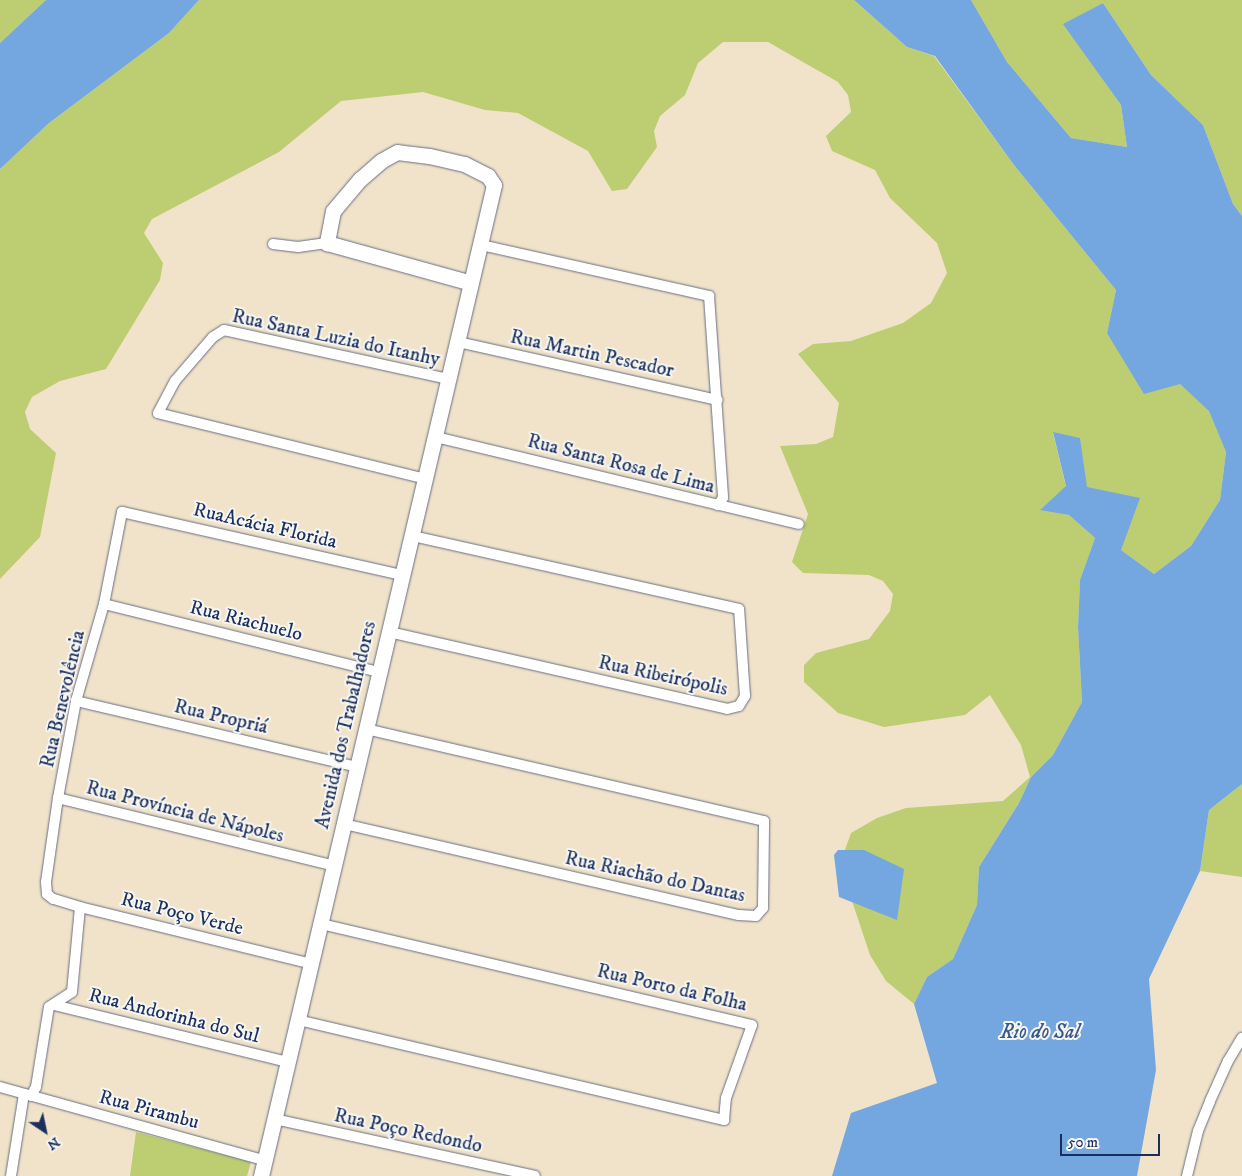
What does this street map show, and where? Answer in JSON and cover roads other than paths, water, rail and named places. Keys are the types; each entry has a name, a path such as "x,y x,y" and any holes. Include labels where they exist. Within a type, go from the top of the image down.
{"street":[{"name":"Avenida dos Trabalhadores","path":"261,1176 287,1062 322,924 401,574 426,479 470,283 481,245 493,192 491,179 464,164 403,152 392,155 381,161 349,190 333,211 327,243"},
{"path":"272,244 294,247 327,243 470,283"},
{"path":"481,245 709,296 718,400 723,498 718,505"},
{"name":"Rua Santa Luzia do Itanhy","path":"426,479 158,412 175,381 217,333 230,330 448,379"},
{"name":"Rua Martin Pescador","path":"458,342 718,400"},
{"name":"Rua Santa Rosa de Lima","path":"436,437 799,524"},
{"name":"RuaAcácia Florida","path":"122,512 401,574"},
{"name":"Rua Benevolência","path":"47,894 46,882 58,798 76,701 104,604 122,512"},
{"name":"Rua Ribeirópolis","path":"389,632 727,709 738,706 745,696 739,609 412,536"},
{"name":"Rua Riachuelo","path":"104,604 379,672"},
{"name":"Rua Propriá","path":"76,701 357,767"},
{"name":"Rua Riachão do Dantas","path":"344,824 739,915 756,916 761,913 763,908 764,821 366,729"},
{"name":"Rua Província de Nápoles","path":"58,798 334,866"},
{"name":"Rua Poço Verde","path":"47,894 53,899 80,907 312,964"},
{"path":"11,1176 27,1095 36,1087 45,1022 49,1007 72,992 80,907"},
{"name":"Rua Porto da Folha","path":"298,1020 724,1120 726,1098 752,1025 322,924"},
{"name":"Rua Andorinha do Sul","path":"54,1005 287,1062"},
{"path":"1187,1176 1198,1131 1228,1061 1242,1038"},
{"name":"Rua Pirambu","path":"0,1087 264,1160"},
{"name":"Rua Poço Redondo","path":"274,1119 535,1176"}],"water":[{"path":"46,0 199,0 169,33 49,123 0,169 0,43"},
{"name":"Rio do Sal","path":"854,0 971,0 1007,62 1071,138 1127,147 1121,105 1063,24 1103,3 1151,75 1203,125 1233,204 1242,216 1242,784 1209,810 1200,871 1149,979 1156,1070 1137,1176 832,1176 851,1113 937,1083 914,1004 927,977 953,959 977,905 979,867 1019,803 1031,777 1053,755 1082,702 1078,627 1080,580 1095,538 1069,515 1040,510 1066,486 1053,432 1080,438 1087,487 1140,498 1121,550 1154,574 1191,546 1220,500 1226,452 1209,411 1180,384 1144,394 1107,333 1116,290 1014,165 935,56 907,47"},
{"path":"838,850 864,850 904,869 897,920 839,897 834,855"}]}
